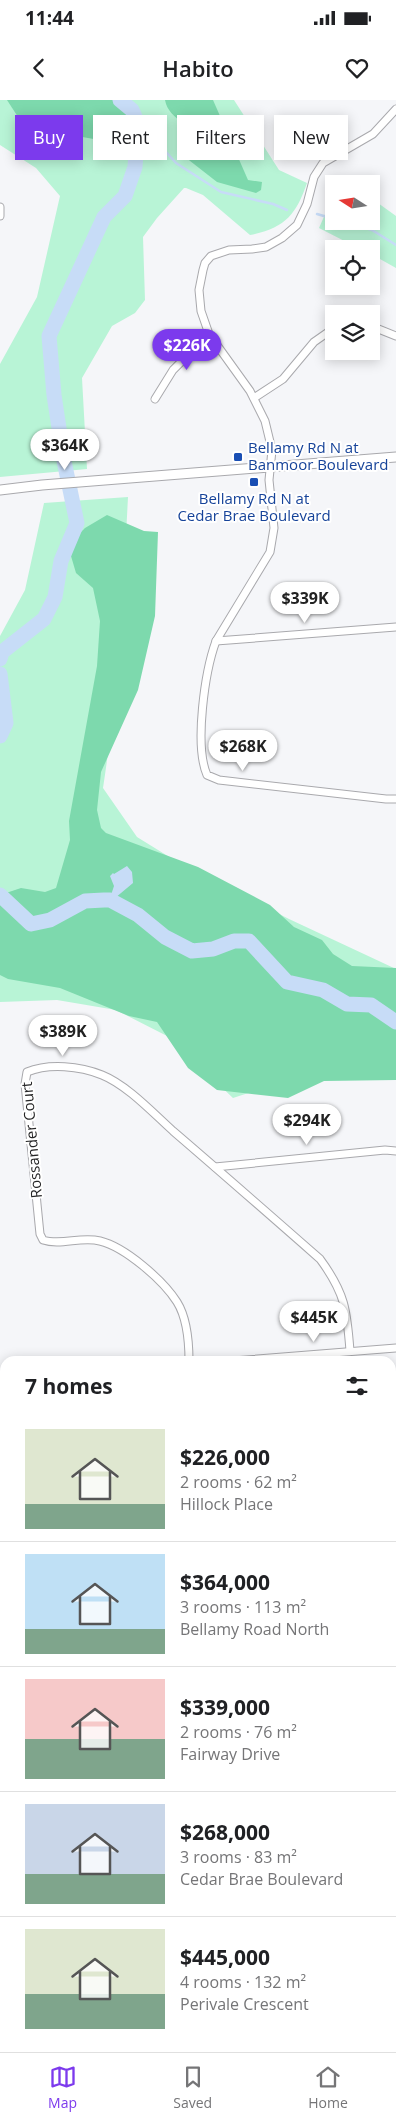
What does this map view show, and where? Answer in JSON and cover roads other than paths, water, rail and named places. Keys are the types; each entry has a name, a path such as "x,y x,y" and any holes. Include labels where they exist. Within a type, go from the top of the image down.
{"street":[{"path":"396,109 374,134 323,163 314,177 307,204 297,225 282,238 266,247 229,250 211,256 205,262 199,290 201,311 209,334 250,391 265,421 272,450 270,468 274,528 270,552 216,641 211,655 201,729 201,752 207,775 213,779 234,782 396,799"},
{"path":"0,207 0,216"},
{"path":"380,330 396,336"},
{"path":"155,399 172,370 209,334"},
{"path":"254,398 283,379 314,342 325,334"},
{"path":"0,490 396,457"},
{"path":"216,641 396,628"},
{"name":"Rossander Court","path":"189,1356 186,1324 177,1302 162,1284 124,1252 98,1240 85,1239 50,1242 43,1240 40,1234 25,1084 27,1072 35,1068 60,1067 81,1068 103,1075 121,1086 215,1167 320,1258 333,1276 347,1311 350,1351"},
{"path":"215,1167 385,1150 396,1152"},
{"path":"292,1356 396,1348"}],"water":[{"path":"127,866 132,872 133,883 115,898 111,895 114,886 110,876"}],"waterway":[{"path":"0,659 2,652 44,619 55,597 61,561 77,523 64,461 54,395 49,336 104,217 125,196 135,167 136,119 132,110 120,100"},
{"path":"167,153 176,163 221,192 273,204 287,210"},
{"path":"317,214 325,216"},
{"path":"372,230 396,245"},
{"path":"0,674 6,723 0,736"},
{"path":"0,895 31,924 50,920 85,901 110,900 138,915 165,937 192,951 213,949 234,941 249,941 287,982 323,990 347,1004 371,1005 396,1022"}],"place":[{"name":"Bellamy Rd N at Banmoor Boulevard","path":"238,457"},
{"name":"Bellamy Rd N at Cedar Brae Boulevard","path":"254,482"}]}
